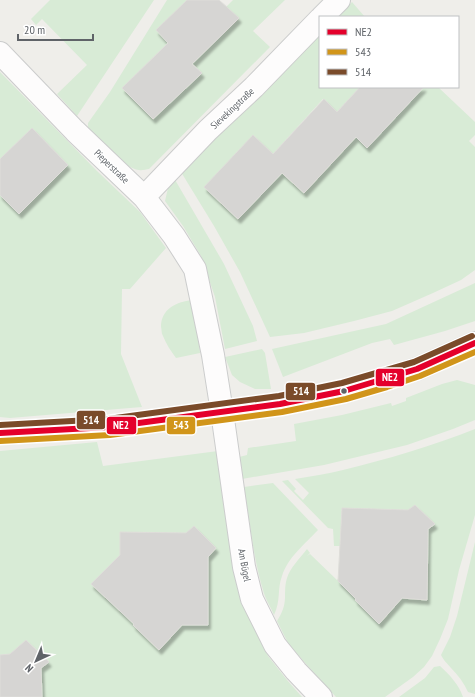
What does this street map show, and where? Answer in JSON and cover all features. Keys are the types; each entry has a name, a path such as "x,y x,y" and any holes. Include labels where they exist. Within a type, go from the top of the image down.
{"street":[{"path":"323,16 339,0"},
{"name":"Sievekingstraße","path":"144,197 208,130 254,87 319,20"},
{"name":"Pieperstraße","path":"0,53 75,131 144,197 174,236 195,269 213,355 222,412"},
{"path":"0,433 109,427 280,404 344,391 417,369 475,343"},
{"name":"Am Bügel","path":"222,412 244,567 252,599 274,645 320,697"}],"green space":[{"path":"50,0 154,0 77,116 57,94 87,65 42,19 36,25 31,19"},
{"path":"167,0 187,0 168,43 122,88 153,119 202,73 192,64 239,19 226,7 233,0 285,0 253,31 270,47 149,169 140,170 126,165 112,153 88,127 88,123 110,92"},
{"path":"352,2 364,16 338,16"},
{"path":"319,34 319,88 359,88 337,112 323,99 273,154 204,187 238,219 282,173 304,193 356,137 367,148 415,97 405,88 439,88 475,122 475,135 469,141 475,147 475,270 461,280 392,311 304,333 270,337 240,272 181,172"},
{"path":"0,72 97,171 140,212 166,248 130,289 122,289 121,354 142,407 10,418 0,417 0,195 19,214 68,165 32,128 0,159"},
{"path":"174,178 224,264 253,326 257,341 225,349 215,297 201,256 183,226 165,201 168,188"},
{"path":"475,283 475,321 394,345 390,339 372,343 283,377 272,349 386,324"},
{"path":"192,300 200,353 176,358 162,335 162,321 164,315 170,308 180,303"},
{"path":"262,349 265,353 271,389 255,389 240,382 232,375 225,357"},
{"path":"457,380 475,385 475,420 407,445 324,465 242,479 239,457 247,455 248,448 296,441 294,424 342,415 391,403 392,406 406,401 406,398 442,384"},
{"path":"475,429 475,515 459,570 448,619 432,656 424,667 413,677 385,697 336,697 288,643 277,621 284,606 286,583 290,571 307,549 310,553 307,556 310,554 337,580 341,576 360,595 355,600 379,624 393,597 427,600 428,529 435,524 415,505 408,510 342,508 340,546 334,546 333,529 328,528 282,481 288,480 296,489 294,491 303,500 309,493 295,479 377,461 426,447"},
{"path":"97,442 103,466 218,451 221,488 233,568 268,656 302,697 42,697 32,676 49,661 26,640 10,654 0,655 0,451","holes":["194,526 216,548 208,557 208,624 162,616 168,640 159,650 133,625 139,619 114,605 92,584 120,570 120,532 186,533"]},
{"path":"273,483 318,530 297,551 288,563 281,581 278,605 274,615 265,597 260,578 254,552 244,487"},
{"path":"475,542 475,694 468,692 461,679 441,655 450,637 457,616"},
{"path":"440,666 454,680 463,697 399,697 425,678 434,667"}],"building":[{"path":"187,0 219,0 239,18 192,64 202,73 153,119 122,88 168,43 156,30"},
{"path":"359,88 423,88 367,148 356,137 304,193 282,173 238,219 204,187 253,135 273,154 324,99 337,112"},
{"path":"32,128 68,165 19,214 0,195 0,159"},
{"path":"415,505 435,524 428,529 427,600 402,598 379,624 338,581 342,508 408,510"},
{"path":"194,526 216,548 208,557 208,625 182,625 159,650 133,625 134,624 91,584 120,555 120,532 186,533"},
{"path":"26,640 49,662 41,668 42,697 0,697 0,655 10,654"}],"transit line":[{"name":"514","path":"0,425 108,419 279,396 342,383 414,362 472,336"},
{"name":"NE2","path":"0,433 109,427 280,404 344,391 417,369 475,343"},
{"name":"543","path":"0,441 110,435 282,412 346,399 387,387 420,376 475,352"}]}
